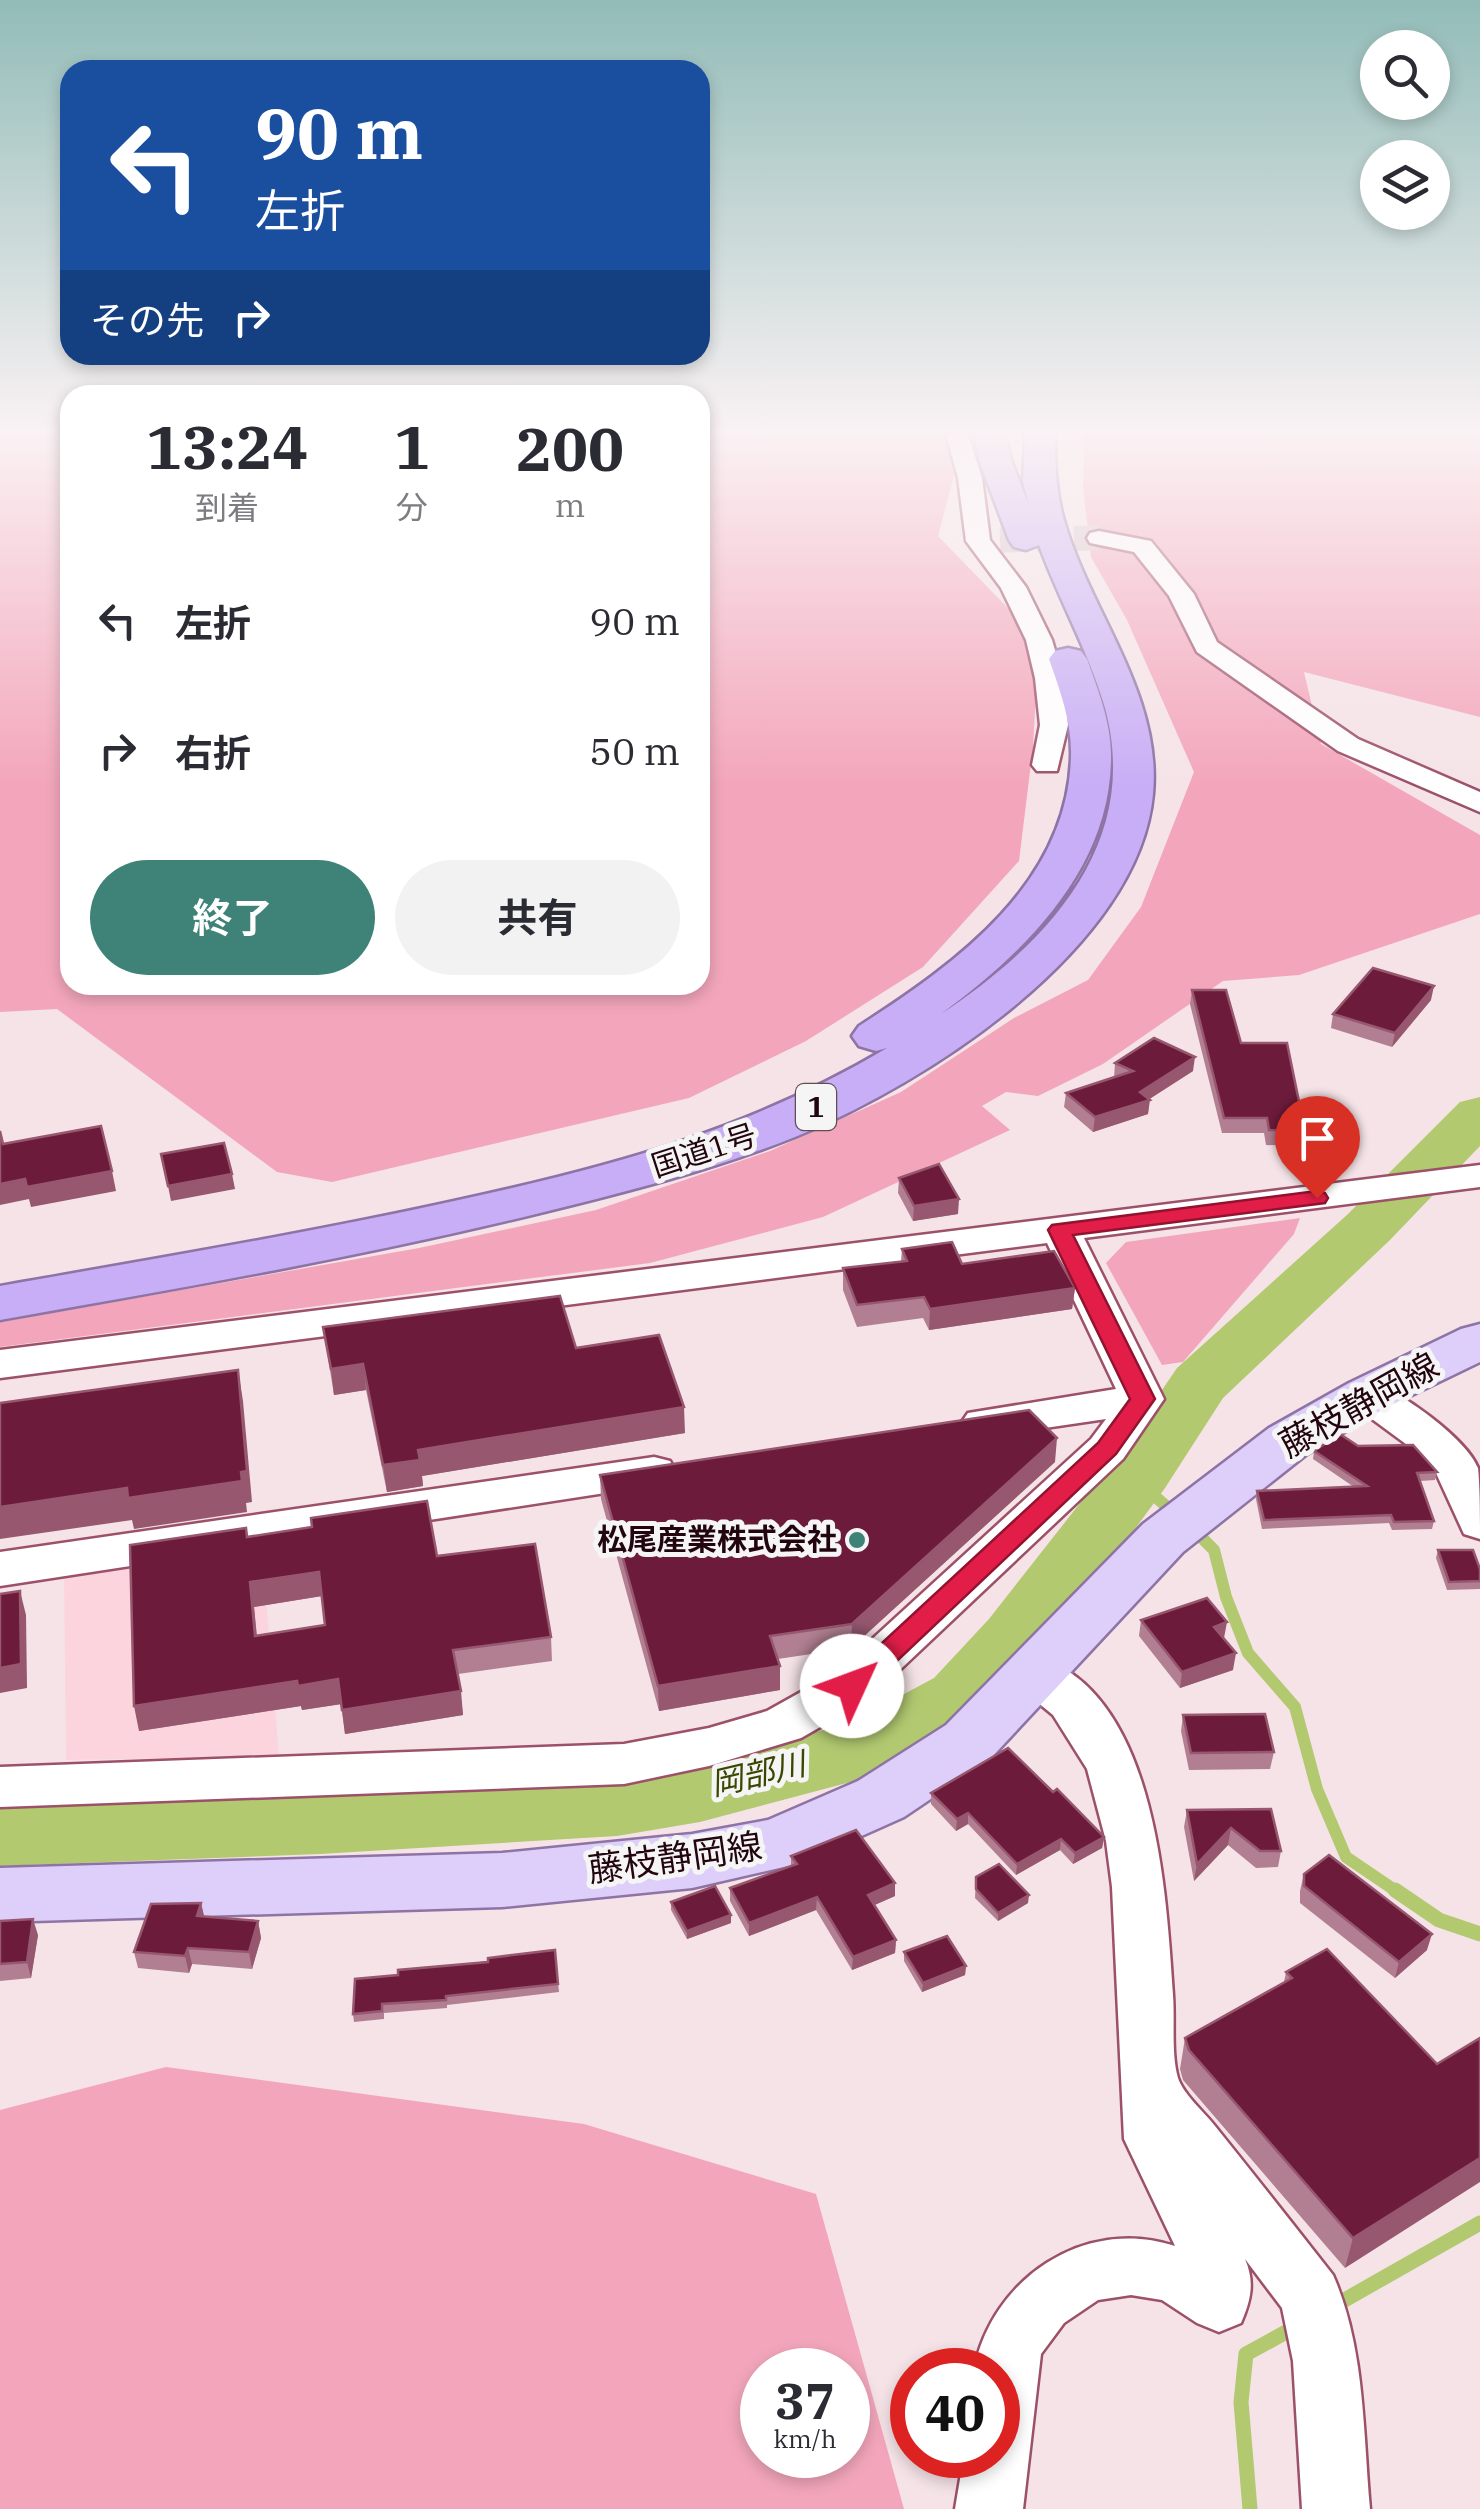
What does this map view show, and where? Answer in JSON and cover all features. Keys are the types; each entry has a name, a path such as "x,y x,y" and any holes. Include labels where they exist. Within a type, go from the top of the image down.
{"highway":[{"name":"国道1号","path":"0,1276 394,1203 624,1140 761,1094 911,1014 1016,925 1047,888 1084,816 1091,756 1086,711 1028,551"},
{"name":"国道1号","path":"0,1303 372,1236 645,1171 775,1127 864,1084 967,1021 1042,963 1096,896 1118,852 1133,793 1126,722 1058,551"}],"main road":[{"name":"藤枝静岡線","path":"0,1895 502,1880 692,1861 778,1844 882,1799 968,1742 1185,1519 1288,1441 1368,1395 1480,1341"}],"street":[{"path":"995,551 1034,624 1048,678 1054,726 1047,765"},
{"path":"1146,551 1181,594 1206,646 1348,745 1480,802"},
{"path":"0,1364 1472,1177"},
{"path":"1060,1230 1142,1399"},
{"path":"1368,1395 1426,1437 1455,1466 1479,1516"},
{"path":"947,1428 1142,1399"},
{"path":"0,1787 624,1764 709,1747 782,1725 852,1686 1107,1448 1142,1399"},
{"path":"0,1569 693,1466"},
{"path":"1012,2348 1038,2302 1085,2272 1128,2266 1178,2276 1219,2302 1221,2275 1154,2138 1139,1888 1132,1841 1113,1769 1095,1734 1071,1702 1036,1674"},
{"path":"1150,2088 1311,2296 1326,2360 1336,2509"},
{"path":"989,2509 993,2478"}],"shaded area":[{"path":"0,551 60,551 60,995 710,995 710,551 953,551 1039,640 1033,747 1019,861 923,967 806,1041 689,1098 332,1182 277,1172 57,1009 0,1012"},
{"path":"1090,551 1480,551 1480,717 1304,672 1321,744 1480,835 1480,914 1299,975 1223,981 1103,1064 1038,1096 1006,1092 982,1106 1010,1130 823,1217 650,1263 0,1347 0,1322 419,1248 596,1210 770,1151 901,1092 1014,1018 1088,980 1141,907 1194,772 1127,620"},
{"path":"1300,1218 1294,1234 1183,1362 1162,1365 1106,1263 1126,1242"},
{"path":"261,1540 279,1756 66,1760 64,1568"},
{"path":"166,2067 584,2124 816,2194 859,2348 740,2348 740,2478 870,2478 870,2387 890,2459 890,2478 895,2478 904,2509 0,2509 0,2110"}],"building":[{"path":"1373,968 1434,986 1395,1033 1333,1014"},
{"path":"1192,990 1226,990 1241,1043 1287,1043 1305,1131 1269,1130 1267,1118 1224,1118"},
{"path":"1154,1038 1195,1057 1140,1092 1150,1100 1095,1117 1066,1093 1133,1071 1115,1063"},
{"path":"101,1126 112,1171 27,1187 25,1179 0,1184 0,1131 3,1144"},
{"path":"224,1143 232,1174 168,1186 161,1154"},
{"path":"939,1164 959,1199 914,1206 899,1178"},
{"path":"952,1242 962,1264 1054,1251 1075,1288 930,1309 924,1297 857,1305 843,1268 907,1261 902,1249"},
{"path":"560,1296 576,1348 659,1335 684,1407 418,1450 420,1460 383,1465 363,1364 331,1369 323,1327"},
{"path":"238,1370 247,1471 241,1472 242,1481 128,1498 127,1488 0,1507 0,1403"},
{"path":"1029,1410 1057,1438 852,1624 770,1636 780,1666 658,1686 600,1475"},
{"path":"1340,1434 1358,1446 1413,1445 1437,1472 1417,1473 1434,1521 1394,1522 1391,1515 1264,1520 1257,1491 1367,1486 1314,1451"},
{"path":"427,1501 437,1556 535,1544 551,1637 453,1650 461,1691 342,1710 338,1679 298,1686 297,1681 134,1706 130,1545 246,1528 247,1537 312,1527 311,1518","holes":["319,1572 325,1625 255,1636 250,1582"]},
{"path":"1438,1550 1473,1550 1480,1581 1449,1582"},
{"path":"20,1591 21,1664 0,1668 0,1594"},
{"path":"1207,1598 1227,1622 1214,1627 1236,1653 1182,1672 1141,1620"},
{"path":"1265,1714 1274,1752 1191,1753 1183,1715"},
{"path":"1008,1748 1053,1792 1057,1789 1104,1837 1075,1853 1061,1839 1017,1864 968,1813 957,1819 931,1793"},
{"path":"1271,1809 1281,1851 1260,1851 1231,1828 1197,1864 1187,1810"},
{"path":"856,1830 895,1883 868,1895 896,1940 853,1957 817,1897 749,1923 730,1888 797,1864 791,1856"},
{"path":"1329,1855 1432,1934 1399,1962 1304,1886 1304,1874"},
{"path":"999,1864 1029,1895 998,1913 976,1889 976,1877"},
{"path":"715,1886 731,1915 687,1931 671,1902"},
{"path":"201,1903 197,1916 258,1921 249,1952 188,1948 185,1956 134,1952 151,1904"},
{"path":"33,1919 27,1962 0,1964 0,1921"},
{"path":"947,1936 966,1966 923,1983 904,1952"},
{"path":"1327,1949 1437,2064 1480,2038 1480,2158 1353,2238 1189,2050 1185,2038 1292,1978 1286,1972"},
{"path":"555,1950 558,1984 446,1996 446,2000 382,2004 382,2011 353,2014 355,1979"}],"waterway":[{"name":"岡部川","path":"0,1835 320,1823 617,1805 700,1792 837,1754 865,1750 960,1698 1015,1638 1141,1472 1200,1383 1369,1227 1480,1114"},
{"path":"1141,1472 1149,1491 1176,1515"},
{"path":"1193,1529 1214,1550 1226,1597 1248,1653 1295,1707 1317,1789 1346,1857 1399,1893"},
{"path":"1395,1890 1439,1920 1480,1934"},
{"path":"1334,2306 1480,2223"},
{"path":"1250,2509 1241,2402 1246,2354 1297,2326"}],"place":[{"name":"松尾産業株式会社","path":"857,1540"}],"route":[{"path":"852,1686 1107,1448 1142,1399 1060,1230 1317,1198"}]}
